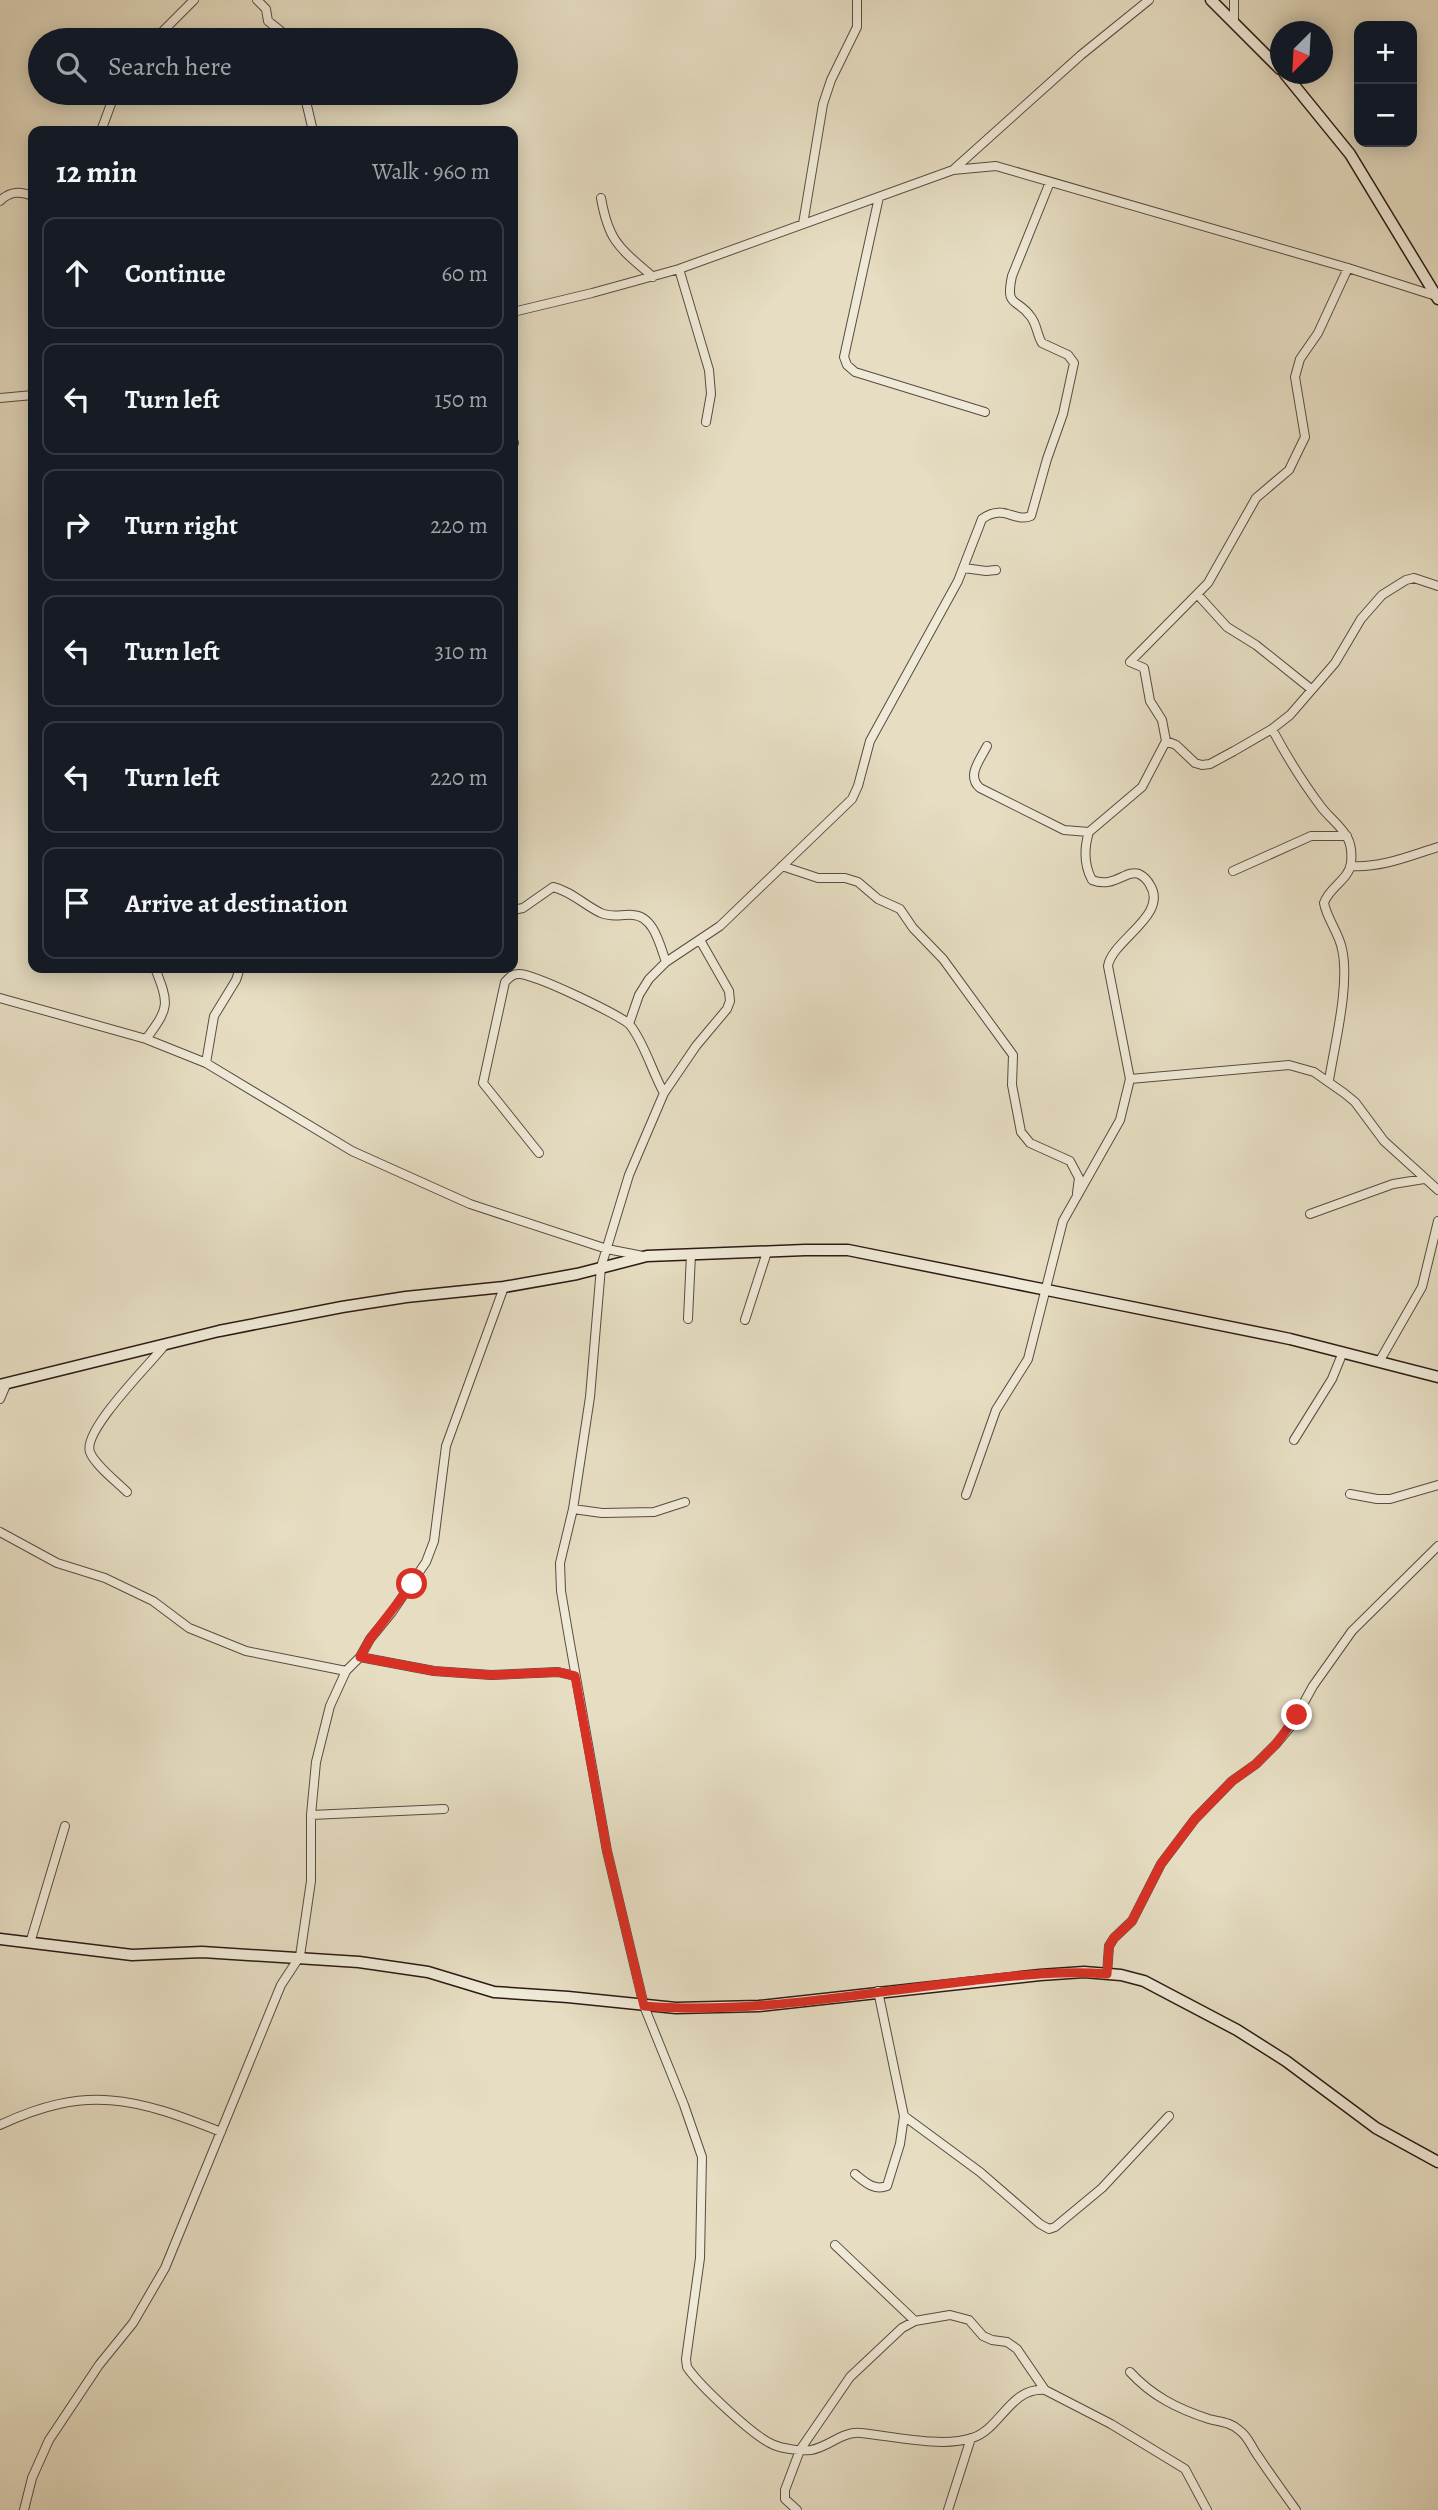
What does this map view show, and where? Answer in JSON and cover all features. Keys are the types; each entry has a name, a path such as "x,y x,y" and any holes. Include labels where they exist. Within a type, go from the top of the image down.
{"street":[{"path":"165,28 194,0"},
{"path":"257,0 266,9 268,21 277,28"},
{"path":"803,225 823,104 831,80 857,27 857,0"},
{"path":"953,170 1081,55 1149,0"},
{"path":"1211,0 1270,59"},
{"path":"1234,0 1234,22"},
{"path":"1293,84 1350,154 1437,298"},
{"path":"103,126 111,105"},
{"path":"307,105 312,126"},
{"path":"518,311 679,269 953,170 996,166 1348,268 1437,298"},
{"path":"629,1024 639,995 649,979 666,962 720,926 852,799 859,786 870,741 964,568 982,519 990,513 1004,512 1025,518 1031,516 1063,414 1073,368 1072,358 1042,343 1032,318 1010,297 1012,276 1049,182"},
{"path":"0,201 15,192 28,195"},
{"path":"879,197 844,357 847,365 855,372 985,412"},
{"path":"601,198 605,220 613,240 653,277"},
{"path":"966,1495 996,1410 1028,1359 1063,1221 1120,1120 1130,1079 1108,966 1109,957 1140,925 1155,897 1148,882 1139,874 1132,873 1102,884 1092,880 1086,858 1086,842 1089,832 1142,787 1166,741 1161,720 1150,701 1144,668 1130,662 1208,583 1256,498 1283,477 1300,450 1305,437 1296,369 1318,333 1348,268"},
{"path":"679,269 709,370 711,394 706,422"},
{"path":"0,398 28,395"},
{"path":"964,568 996,570"},
{"path":"1166,741 1176,745 1195,763 1202,765 1210,764 1272,729 1290,715 1335,663 1361,619 1382,595 1414,578 1438,586"},
{"path":"1198,595 1227,627 1256,645 1311,689"},
{"path":"1272,729 1299,777 1347,836 1352,850 1348,873 1326,895 1324,903 1325,911 1342,947 1343,960 1342,999 1329,1080"},
{"path":"986,746 972,776 974,783 1064,830 1089,832"},
{"path":"1233,871 1311,836 1347,836"},
{"path":"1351,866 1366,867 1391,862 1438,847"},
{"path":"782,866 818,878 845,878 858,882 878,899 900,909 943,959 1013,1055 1012,1086 1021,1132 1030,1143 1070,1161 1079,1178 1076,1199"},
{"path":"518,909 553,887 564,889 608,916 635,915 643,918 652,926 666,962"},
{"path":"700,940 729,991 730,1000 727,1009 696,1046 664,1093 629,1175 601,1267 590,1397 573,1509 560,1563 561,1591 607,1851 644,2006 702,2157 700,2258 687,2367 759,2437 775,2446 800,2450 820,2447 849,2433 893,2439 951,2441 971,2438 981,2434 1023,2394 1033,2389 1045,2390 1111,2424 1185,2469 1208,2510"},
{"path":"146,1039 161,1019 166,1007 165,994 157,973"},
{"path":"206,1063 214,1016 238,973"},
{"path":"539,1153 484,1083 505,982 510,976 519,973 528,975 573,993 629,1024 664,1093"},
{"path":"0,998 146,1039 206,1063 352,1150 470,1204 607,1249 647,1256"},
{"path":"1130,1079 1289,1065 1314,1072 1329,1080 1355,1102 1384,1141 1438,1190"},
{"path":"1310,1214 1393,1184 1424,1179"},
{"path":"1379,1362 1422,1287 1438,1221"},
{"path":"0,1399 3,1385 219,1331 342,1307 504,1287 647,1256 848,1250 1343,1352 1438,1377"},
{"path":"745,1320 767,1252"},
{"path":"688,1319 691,1254"},
{"path":"24,2510 32,2478 49,2440 99,2365 133,2323 164,2268 281,1985 300,1956 311,1881 311,1815 316,1762 330,1706 346,1671 360,1657 426,1562 433,1541 446,1447 504,1287"},
{"path":"127,1492 93,1457 88,1449 89,1442 93,1432 128,1387 164,1346"},
{"path":"1294,1440 1332,1378 1343,1352"},
{"path":"1350,1494 1390,1499 1438,1485"},
{"path":"573,1509 602,1513 654,1512 685,1502"},
{"path":"0,1532 57,1563 105,1578 153,1601 189,1628 246,1651 346,1671"},
{"path":"1107,1974 1109,1946 1132,1921 1161,1864 1195,1819 1232,1781 1256,1764 1276,1744 1291,1726 1313,1686 1352,1630 1438,1546"},
{"path":"360,1657 434,1671 491,1675 558,1672 575,1676"},
{"path":"311,1815 444,1809"},
{"path":"30,1943 65,1826"},
{"path":"0,1939 132,1955 202,1952 300,1956 359,1962 428,1972 494,1993 676,2008 759,2006 1040,1975 1084,1972 1121,1975 1144,1981 1237,2030 1376,2128 1438,2162"},
{"path":"855,2174 871,2186 887,2186 900,2144 904,2116 878,1992"},
{"path":"0,2125 31,2110 86,2099 123,2101 173,2113 221,2132"},
{"path":"904,2116 980,2172 1049,2229 1102,2188 1168,2116"},
{"path":"835,2245 915,2321"},
{"path":"797,2510 785,2499 785,2490 800,2450 850,2376 901,2328 915,2321 950,2315 969,2320 983,2336 1007,2342 1017,2349 1045,2390"},
{"path":"1130,2372 1146,2390 1167,2403 1239,2429 1296,2510"},
{"path":"948,2510 971,2438"}],"route":[{"path":"412,1584 370,1639 360,1657 434,1671 491,1675 558,1672 575,1676 607,1851 644,2006 759,2006 1002,1978 1084,1972 1107,1974 1109,1946 1132,1921 1161,1864 1195,1819 1232,1781 1256,1764 1276,1744 1297,1715"}]}
